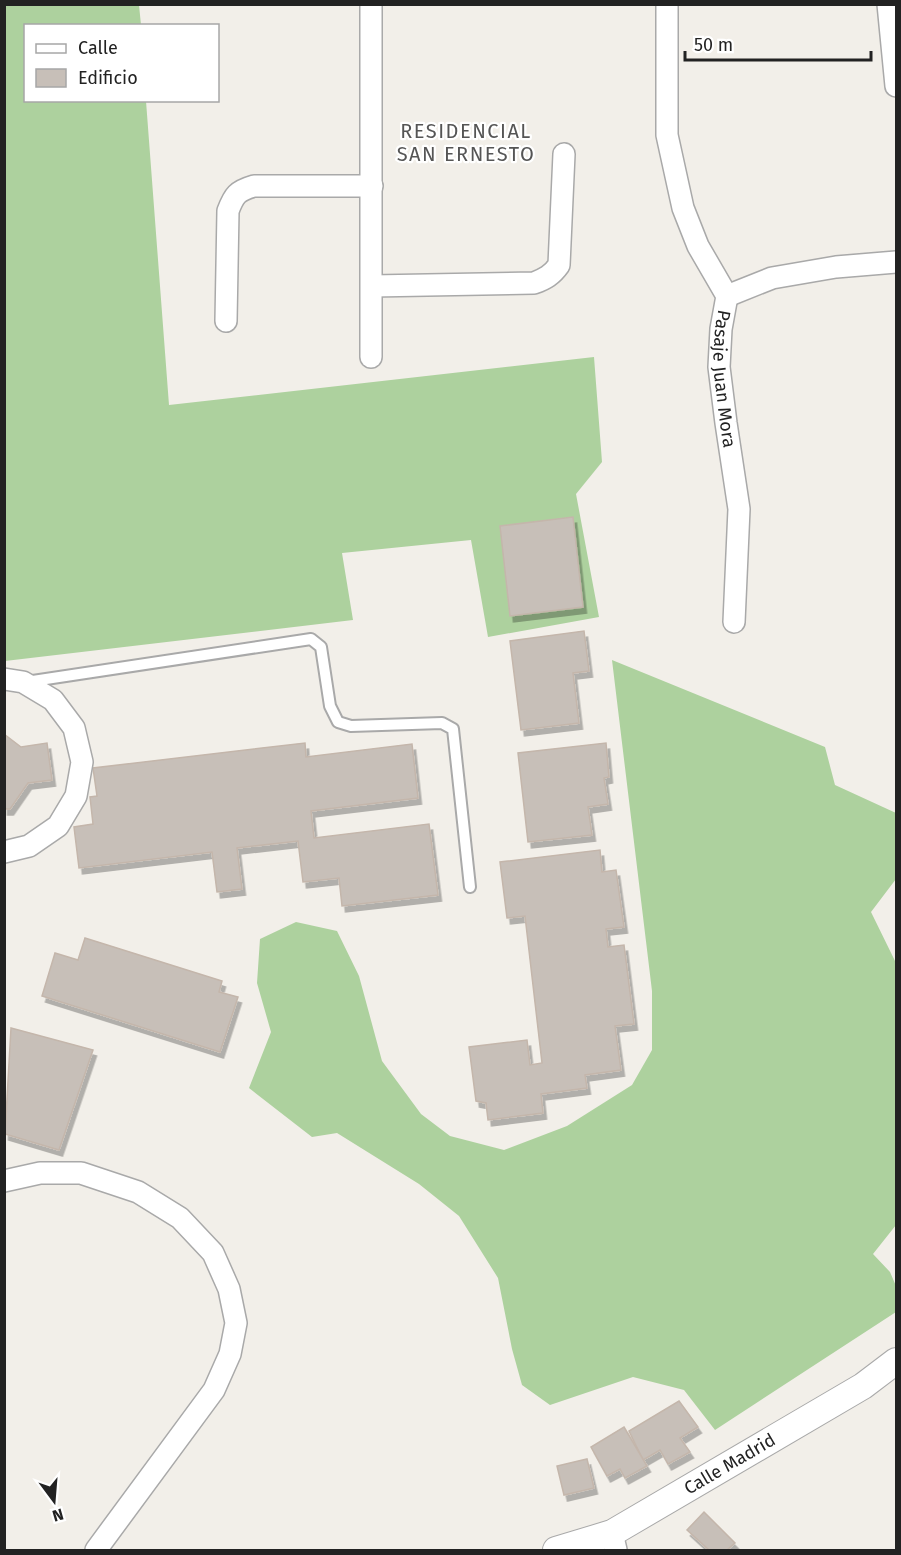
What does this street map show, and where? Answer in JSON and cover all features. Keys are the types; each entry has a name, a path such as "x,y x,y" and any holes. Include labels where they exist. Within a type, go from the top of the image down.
{"street":[{"path":"371,4 371,357"},
{"name":"Pasaje Juan Mora","path":"668,4 667,135 683,208 698,246 727,296 721,329 719,367 740,509 734,622"},
{"path":"888,4 897,86"},
{"path":"372,286 534,283 546,278 559,265 564,154"},
{"path":"226,321 228,211 233,197 242,189 254,186 372,186"},
{"path":"727,296 772,278 836,267 897,262"},
{"path":"4,852 29,846 58,826 76,796 81,762 74,728 53,700 14,681"},
{"path":"4,1181 40,1173 81,1173 138,1192 180,1218 213,1253 229,1289 236,1323 230,1354 214,1390 96,1551"},
{"name":"Calle Madrid","path":"556,1551 614,1542 863,1386 897,1361"}],"lane":[{"path":"14,681 311,639 321,647 330,706 338,722 351,726 442,723 453,729 470,887"}],"green space":[{"path":"5,5 139,5 141,24 24,24 24,102 146,102 169,405 594,357 602,462 576,494 599,617 488,637 471,540 342,553 353,620 5,661"},
{"path":"612,660 825,747 835,785 896,813 896,879 871,912 896,963 896,1225 873,1254 890,1272 896,1286 896,1312 715,1430 684,1390 633,1377 550,1405 522,1385 512,1349 498,1278 459,1216 419,1184 337,1133 312,1137 249,1088 271,1032 257,983 260,939 296,922 337,931 359,976 382,1061 421,1114 450,1136 504,1150 567,1126 632,1085 652,1050 652,991"}],"building":[{"path":"573,517 583,607 510,616 500,526"},
{"path":"584,631 589,671 573,673 579,723 521,730 510,641"},
{"path":"4,734 21,747 47,743 52,780 28,783 10,809 4,809"},
{"path":"305,743 306,757 412,744 418,798 311,811 314,838 429,824 438,895 342,906 339,878 303,882 298,841 237,848 242,889 217,892 212,852 79,868 74,827 93,824 90,797 97,796 93,768"},
{"path":"606,743 609,777 604,778 608,804 588,807 592,835 528,842 518,753"},
{"path":"600,850 602,872 616,870 624,927 606,929 608,947 624,945 634,1024 615,1026 621,1070 585,1075 587,1088 541,1094 543,1113 488,1120 486,1103 476,1101 469,1047 527,1040 530,1065 542,1063 525,916 507,918 500,862"},
{"path":"85,938 222,981 219,992 238,997 220,1052 42,996 55,953 78,960"},
{"path":"11,1028 93,1050 59,1150 5,1134"},
{"path":"679,1401 698,1427 680,1438 690,1452 668,1464 660,1450 643,1460 629,1431"},
{"path":"624,1427 647,1466 625,1478 620,1469 607,1476 591,1447"},
{"path":"587,1459 594,1488 564,1495 557,1466"},
{"path":"704,1512 735,1543 727,1550 709,1550 687,1530"}],"district":[{"name":"RESIDENCIAL SAN ERNESTO","path":"466,142"}]}
